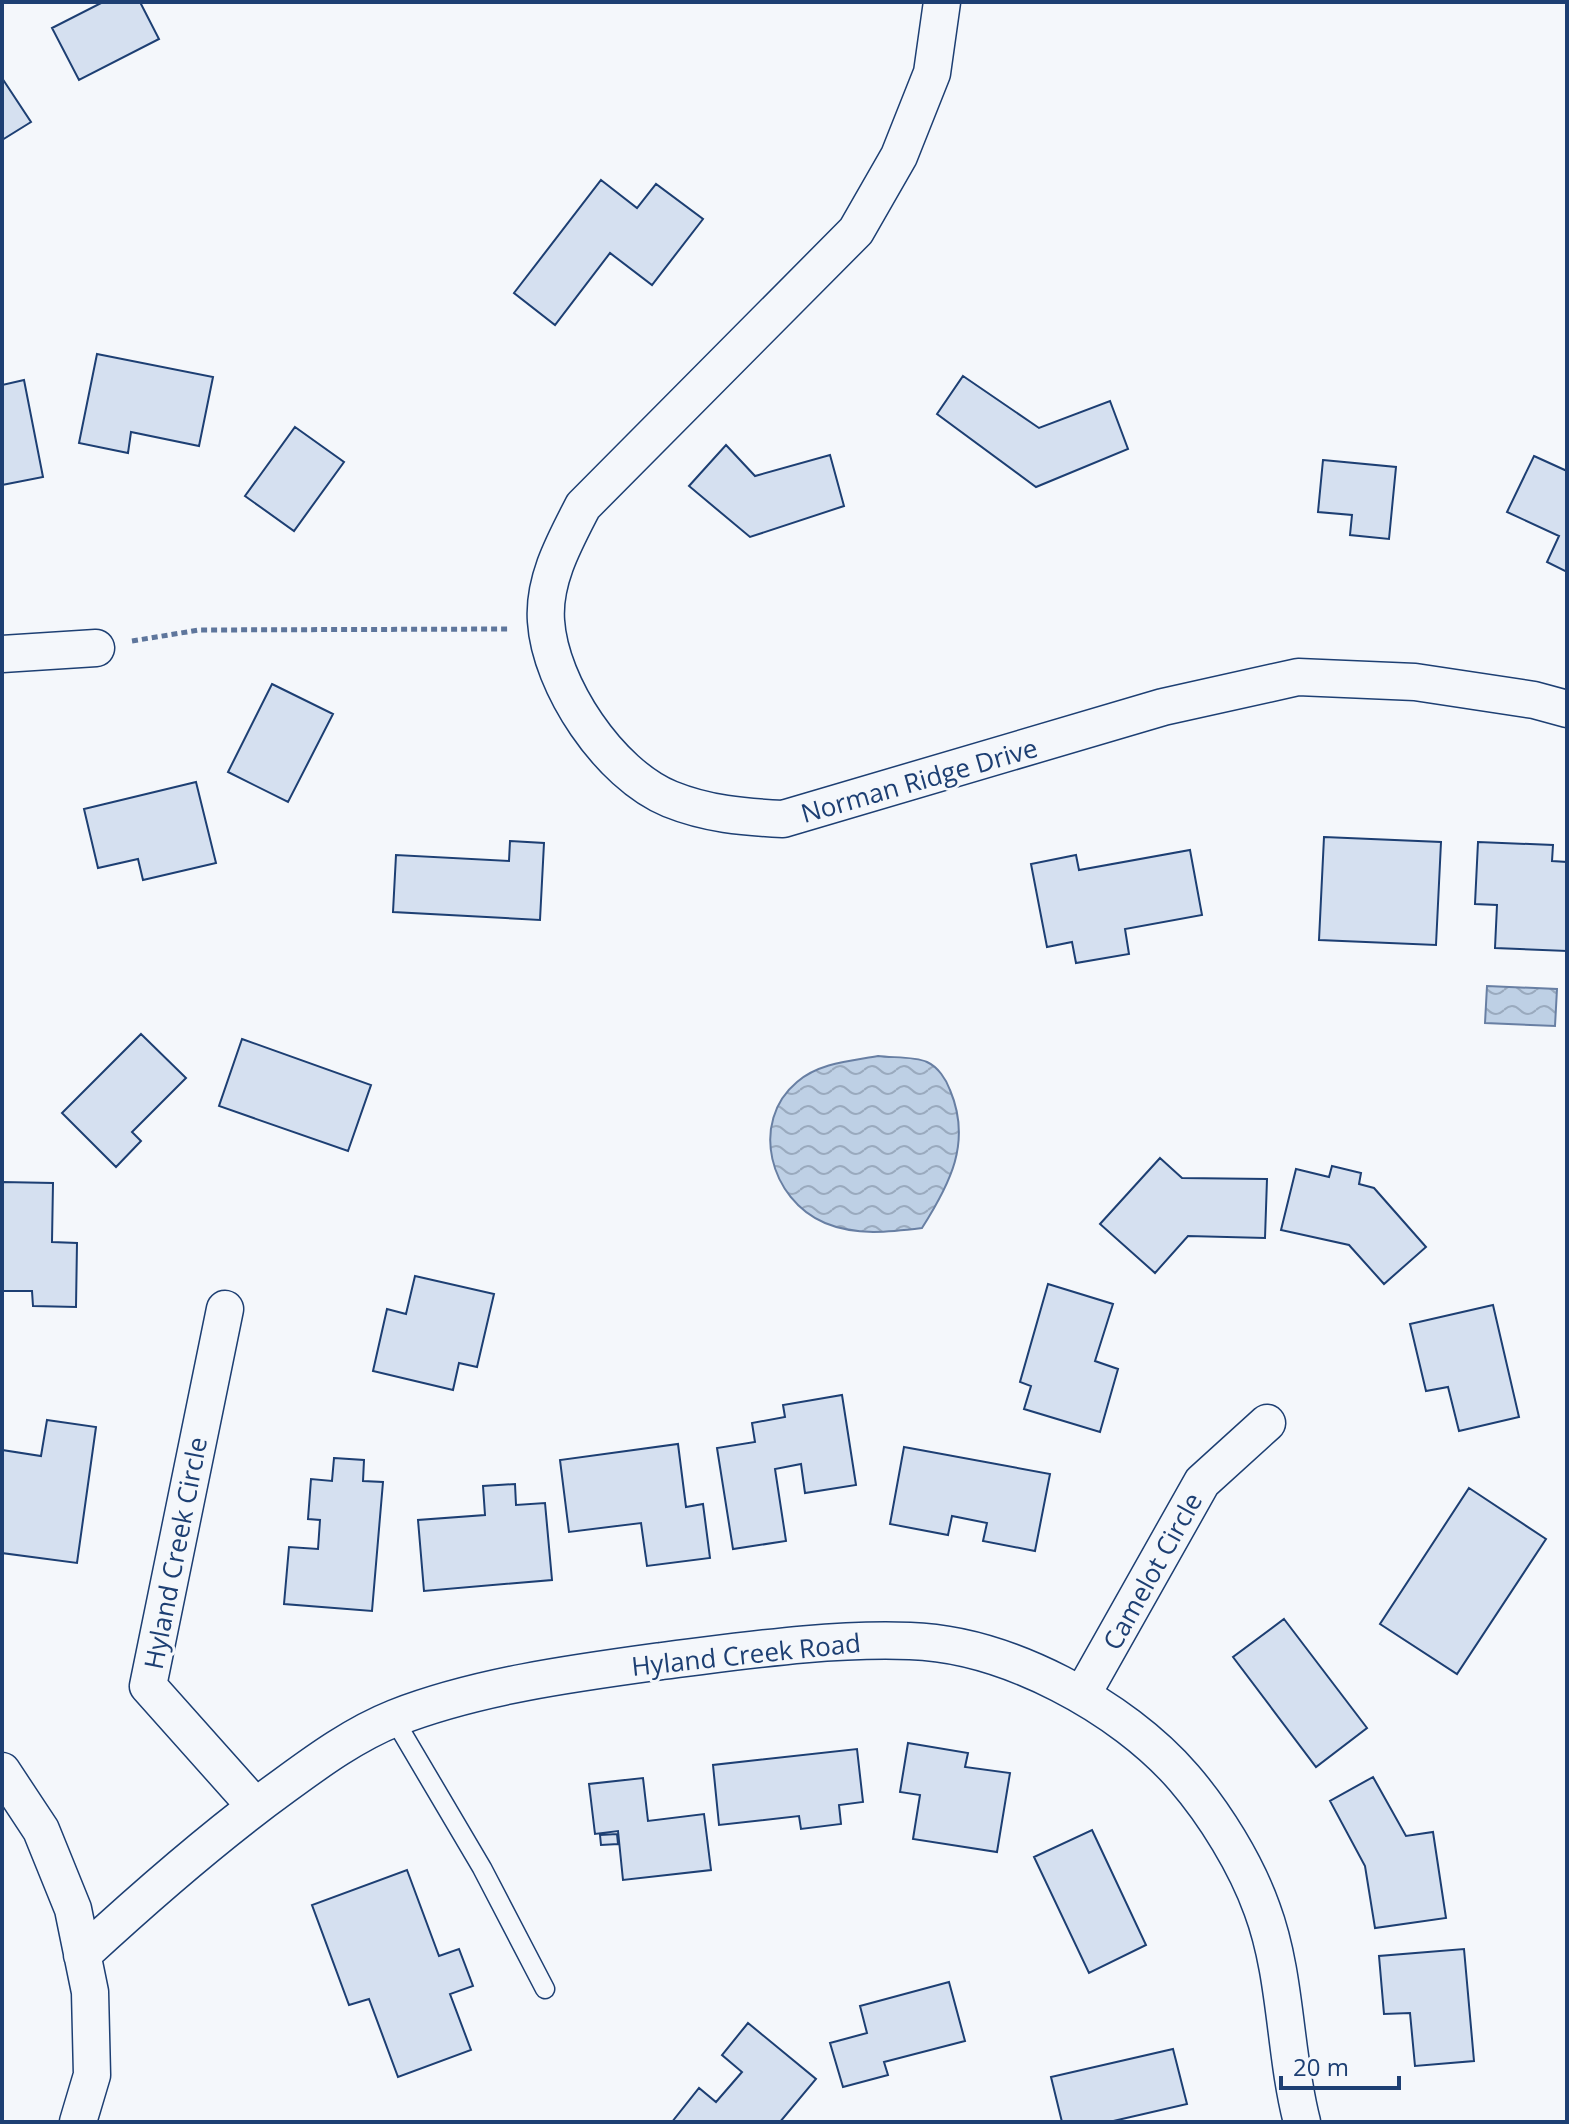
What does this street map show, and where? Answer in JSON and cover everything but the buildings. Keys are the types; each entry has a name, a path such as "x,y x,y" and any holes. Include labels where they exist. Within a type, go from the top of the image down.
{"street":[{"name":"Norman Ridge Drive","path":"942,2 932,73 899,156 856,231 583,506 555,559 545,619 555,669 579,716 619,763 667,798 722,816 783,819 1163,707 1298,677 1415,682 1534,700 1567,709"},
{"path":"2,654 96,648"},
{"name":"Hyland Creek Circle","path":"225,1309 148,1686 255,1806"},
{"name":"Camelot Circle","path":"1082,1695 1202,1482 1267,1423"},
{"name":"Hyland Creek Road","path":"82,1955 177,1867 255,1806 332,1751 394,1719 501,1689 611,1668 811,1642 914,1641 988,1655 1082,1695 1126,1725 1184,1778 1227,1840 1262,1909 1279,1985 1302,2122"},
{"path":"2,1771 41,1830 73,1909 90,1992 92,2075 78,2122"}],"lane":[{"path":"394,1719 482,1868 545,1989"}],"path":[{"path":"96,648 199,630 519,629 545,619"}],"water":[{"path":"1487,986 1557,989 1555,1026 1485,1023"},
{"path":"878,1056 916,1059 931,1064 946,1082 956,1109 959,1127 955,1162 922,1228 861,1231 825,1223 806,1212 791,1197 779,1179 772,1159 770,1138 773,1118 782,1099 797,1082 825,1067"}]}
